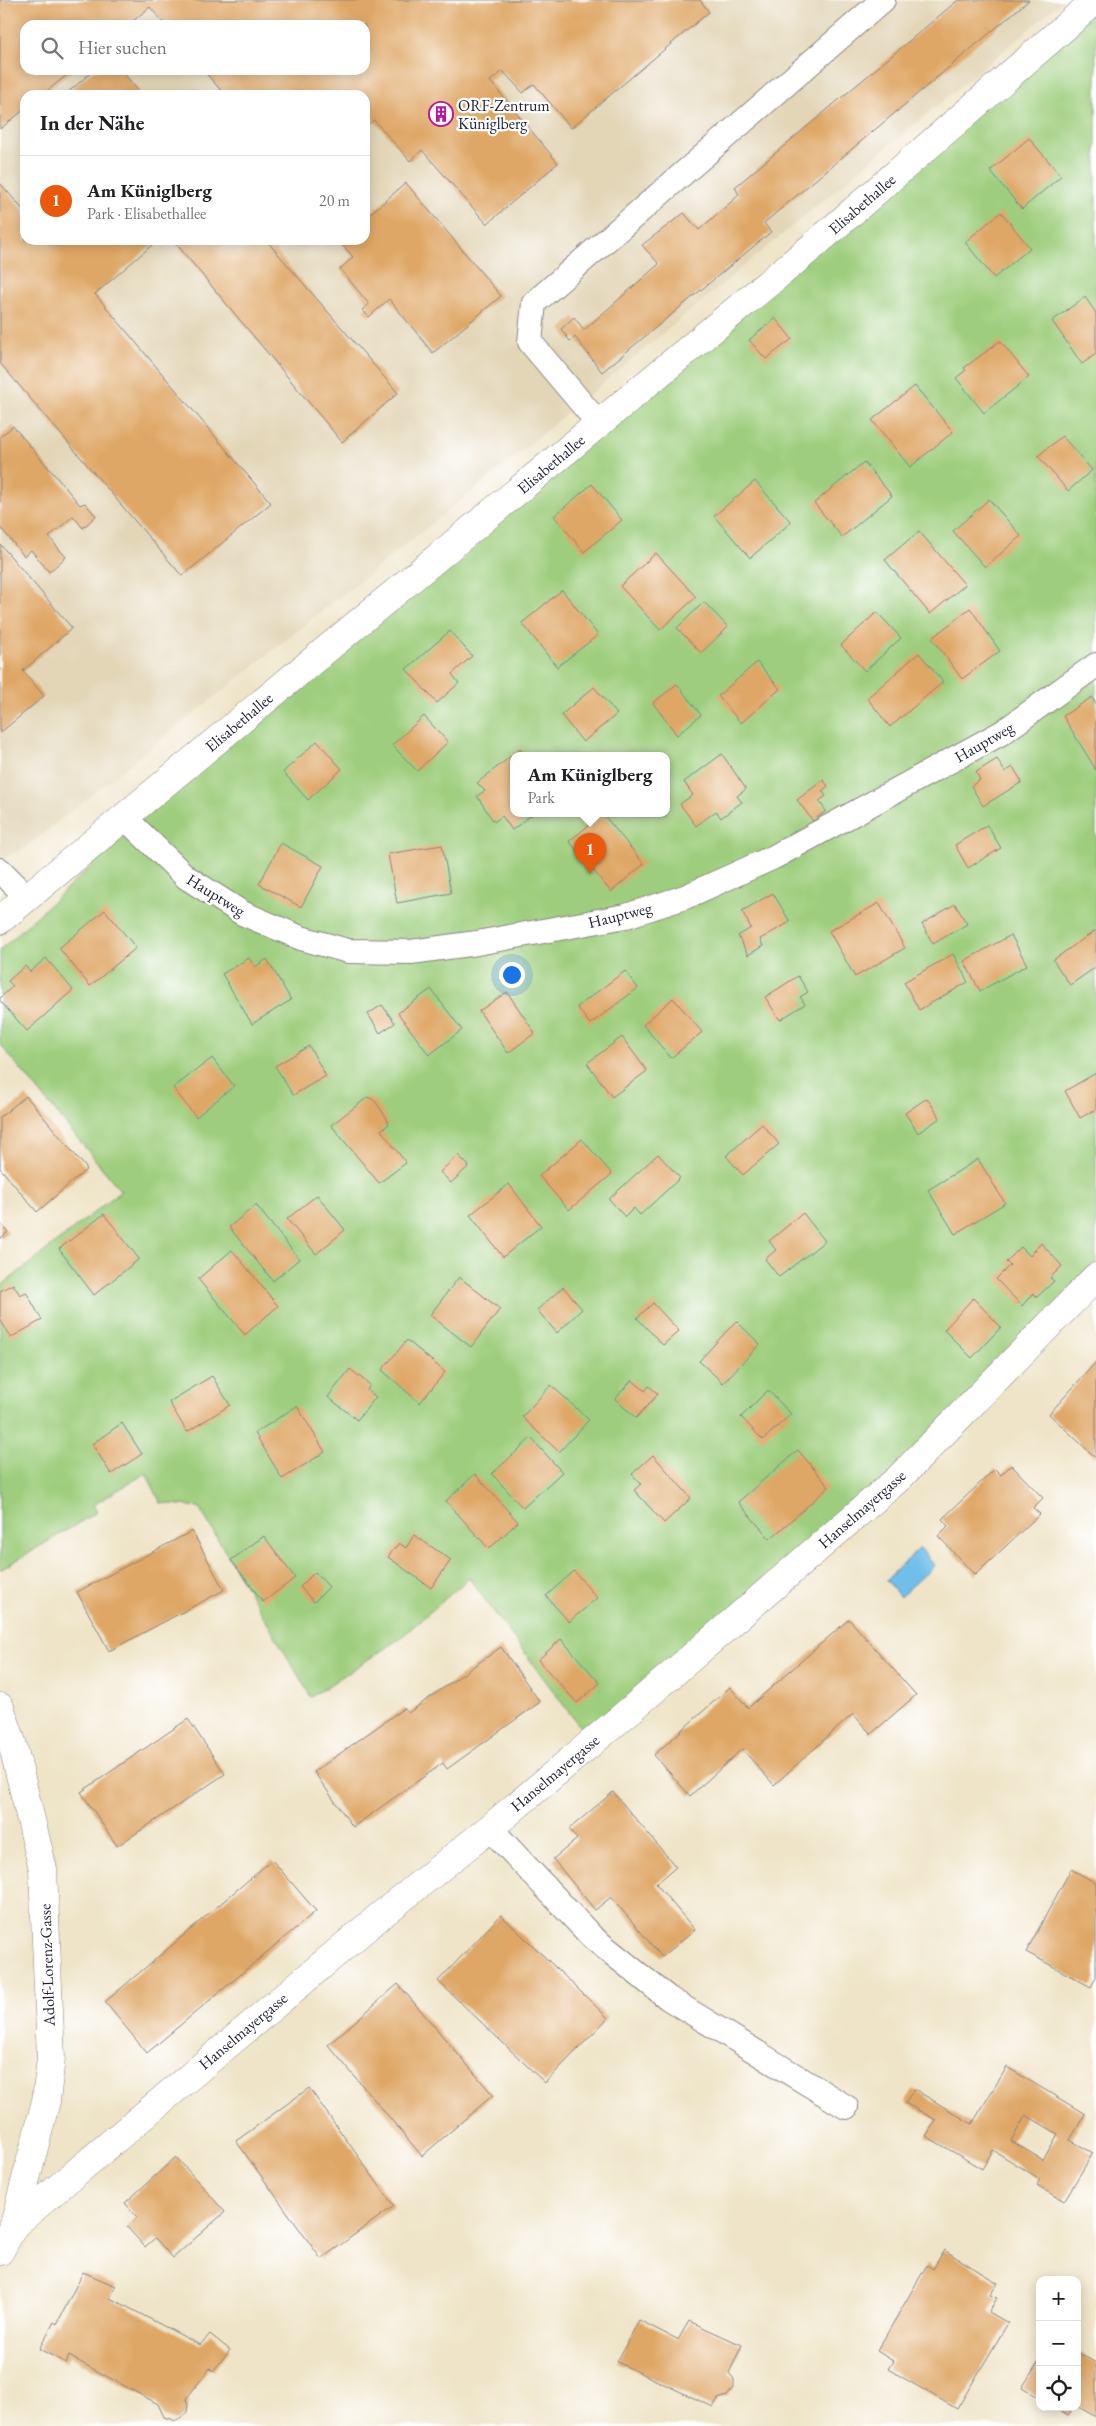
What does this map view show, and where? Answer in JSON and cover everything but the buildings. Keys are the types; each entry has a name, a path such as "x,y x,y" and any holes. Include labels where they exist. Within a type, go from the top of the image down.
{"street":[{"name":"Elisabethallee","path":"0,920 813,246 1096,0"},
{"name":"Hanselmayergasse","path":"0,2251 14,2225 380,1916 490,1828 634,1707 899,1478 1096,1277"},
{"name":"Adolf-Lorenz-Gasse","path":"0,1707 12,1742 43,1870 51,2058 46,2101 14,2225"}],"lane":[{"path":"599,424 530,342 534,303 883,0"},
{"name":"Hauptweg","path":"124,817 186,877 242,913 301,938 348,951 410,952 477,943 626,916 685,897 774,857 1003,732 1096,665"},
{"path":"0,870 27,897"},
{"path":"490,1828 592,1937 668,1998 846,2107"}],"shaded area":[{"path":"0,0 1064,0 489,478 25,848 0,859"}],"green space":[{"path":"1096,11 1096,1268 896,1474 586,1735 469,1578 399,1639 311,1697 199,1507 161,1503 146,1473 93,1505 97,1512 0,1570 0,1287 121,1191 0,1044 0,950 167,797"}],"water":[{"path":"920,1548 935,1565 900,1597 886,1580"}],"place":[{"name":"ORF-Zentrum Küniglberg","path":"441,114"},
{"name":"Am Küniglberg","path":"590,874"}]}
